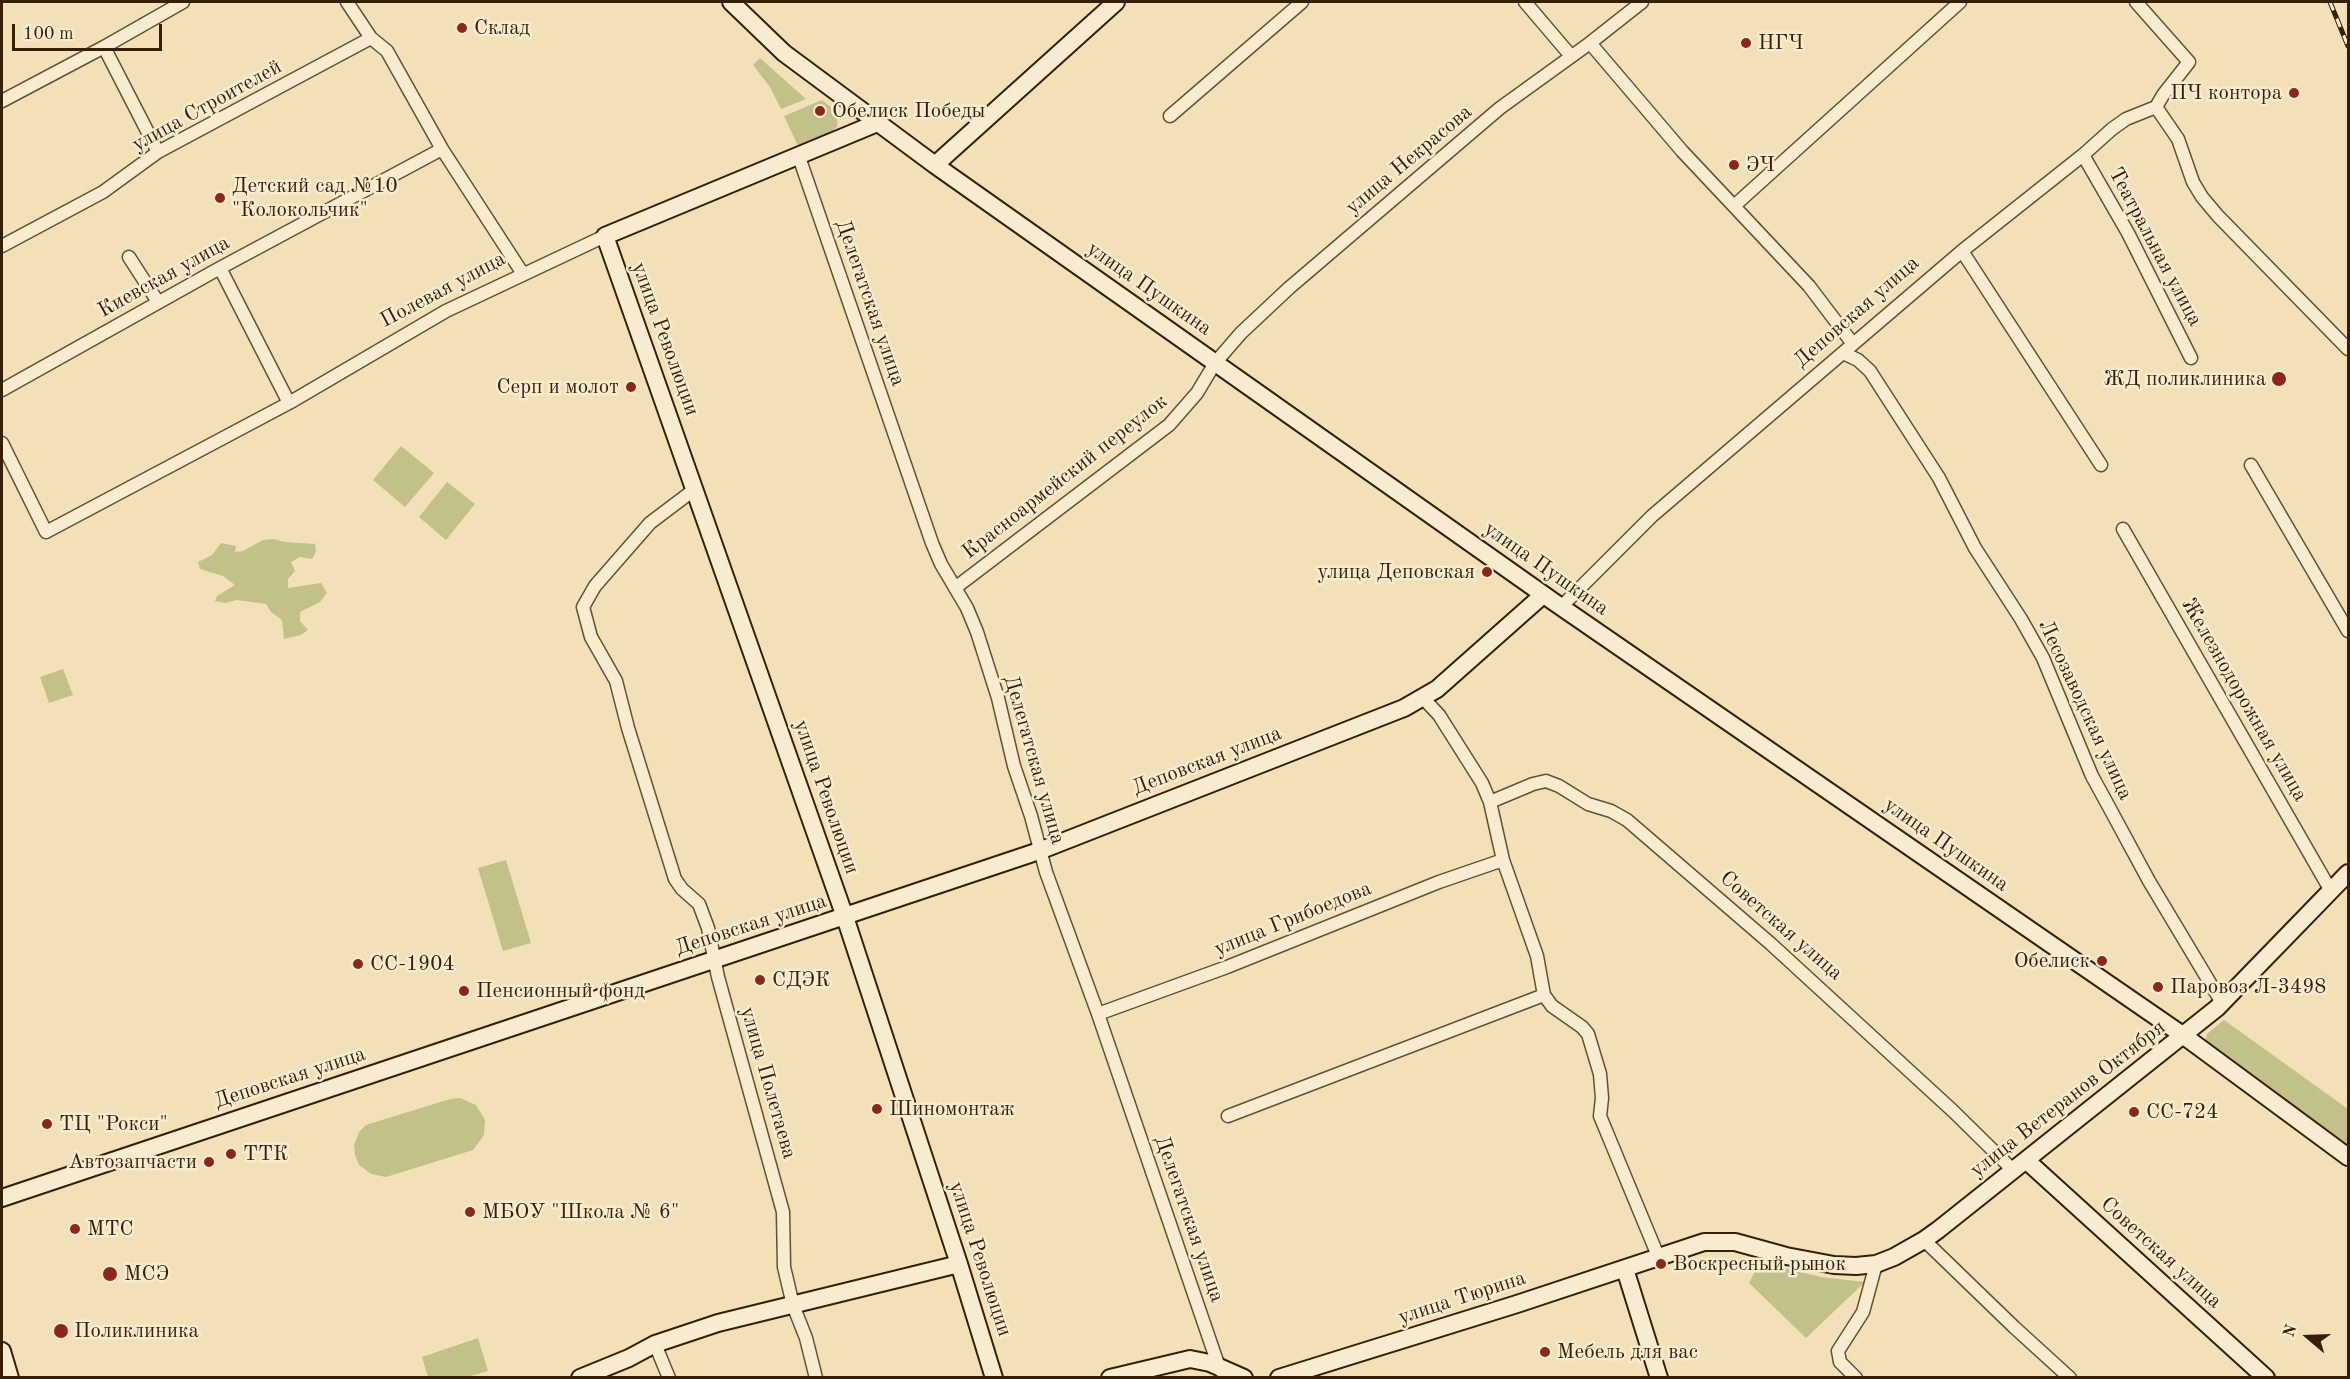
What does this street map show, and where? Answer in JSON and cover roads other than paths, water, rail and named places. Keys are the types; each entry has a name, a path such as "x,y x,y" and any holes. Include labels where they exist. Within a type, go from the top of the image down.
{"street":[{"path":"2,101 183,2"},
{"path":"347,2 371,38 387,51 442,149 523,274"},
{"name":"улица Пушкина","path":"730,2 784,53 935,165 1543,595 2184,1036 2349,1157"},
{"path":"935,165 1116,2"},
{"path":"1170,116 1302,2"},
{"path":"1524,2 1571,56"},
{"name":"улица Некрасова","path":"1215,363 1241,333 1349,236 1500,108 1642,2"},
{"path":"1734,206 1960,2"},
{"path":"2136,2 2189,62 2156,107 2178,139 2193,182 2202,197 2349,349"},
{"name":"улица Строителей","path":"2,246 103,192 158,152 371,38"},
{"name":"Лесозаводская улица","path":"1590,43 1682,150 1809,286 1848,348 1870,371 1939,478 1975,548 2043,658 2092,776 2149,881 2222,1004"},
{"path":"104,47 158,152"},
{"name":"Деповская улица","path":"1561,607 1652,516 1962,251 2126,119 2156,107"},
{"name":"Полевая улица","path":"2,443 46,532 289,403 446,311 604,236 877,123"},
{"name":"Киевская улица","path":"2,390 220,267 442,149"},
{"name":"Театральная улица","path":"2083,155 2128,233 2192,358"},
{"name":"Делегатская улица","path":"799,157 932,543 977,632 998,698 1014,766 1031,816 1039,851 1098,1014 1221,1372"},
{"name":"улица Революции","path":"604,236 844,917 994,1377"},
{"path":"1962,251 2101,465"},
{"path":"129,257 158,302"},
{"path":"220,267 289,403"},
{"name":"Красноармейский переулок","path":"955,588 1169,425 1197,393 1215,363"},
{"path":"2251,465 2349,631"},
{"name":"улица Полетаева","path":"695,489 650,524 595,586 583,607 591,637 616,681 628,728 675,879 682,889 699,904 708,928 714,961 783,1212 784,1267 793,1305 806,1338 816,1377"},
{"name":"Железнодорожная улица","path":"2123,529 2331,891"},
{"name":"Деповская улица","path":"2,1198 1039,851 1424,699 1543,595"},
{"path":"1424,699 1439,715 1467,758 1490,802 1503,860 1537,956 1544,995 1552,1006 1582,1027 1588,1034 1600,1074 1602,1098 1600,1116 1658,1256"},
{"name":"Советская улица","path":"1490,802 1533,784 1546,782 1559,786 1588,804 1611,811 1628,820 1771,944 1953,1111 2266,1377"},
{"name":"улица Грибоедова","path":"1098,1014 1227,967 1418,890 1503,860"},
{"name":"улица Ветеранов Октября","path":"1876,1264 1924,1240 2184,1036 2222,1004 2349,873"},
{"path":"1228,1116 1544,995"},
{"name":"улица Тюрина","path":"1279,1377 1517,1305 1704,1242 1721,1240 1834,1265 1876,1264"},
{"path":"1924,1240 2014,1327 2070,1377"},
{"path":"580,1377 619,1362 655,1344 718,1323 959,1264"},
{"path":"1856,1377 1840,1362 1838,1351 1863,1312 1876,1264"},
{"path":"1625,1269 1659,1377"},
{"path":"655,1344 669,1377"},
{"path":"2,1351 10,1377"},
{"path":"1110,1377 1182,1359 1203,1360 1221,1372 1244,1377"}],"railway":[{"path":"2330,2 2348,46"}],"place":[{"name":"Склад","path":"462,28"},
{"name":"НГЧ","path":"1746,43"},
{"name":"ПЧ контора","path":"2294,93"},
{"name":"Обелиск Победы","path":"820,111"},
{"name":"ЭЧ","path":"1734,165"},
{"name":"Детский сад №10 \"Колокольчик\"","path":"220,198"},
{"name":"ЖД поликлиника","path":"2279,379"},
{"name":"Серп и молот","path":"631,387"},
{"name":"улица Деповская","path":"1487,572"},
{"name":"Обелиск","path":"2102,961"},
{"name":"СС-1904","path":"358,964"},
{"name":"СДЭК","path":"760,980"},
{"name":"Паровоз Л-3498","path":"2158,987"},
{"name":"Пенсионный фонд","path":"464,991"},
{"name":"Шиномонтаж","path":"877,1109"},
{"name":"СС-724","path":"2134,1112"},
{"name":"ТЦ \"Рокси\"","path":"47,1124"},
{"name":"ТТК","path":"231,1154"},
{"name":"Автозапчасти","path":"209,1162"},
{"name":"МБОУ \"Школа № 6\"","path":"470,1212"},
{"name":"МТС","path":"75,1229"},
{"name":"Воскресный рынок","path":"1661,1264"},
{"name":"МСЭ","path":"110,1274"},
{"name":"Поликлиника","path":"61,1331"},
{"name":"Мебель для вас","path":"1545,1352"}]}
